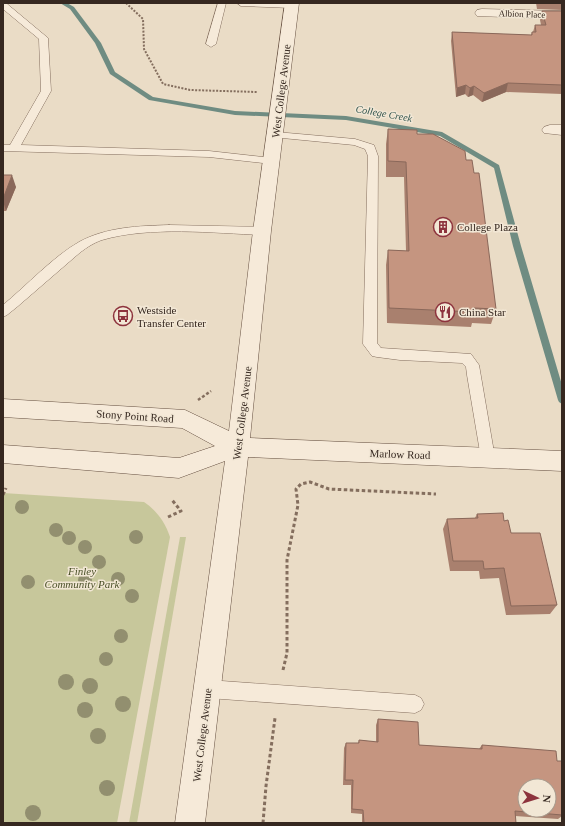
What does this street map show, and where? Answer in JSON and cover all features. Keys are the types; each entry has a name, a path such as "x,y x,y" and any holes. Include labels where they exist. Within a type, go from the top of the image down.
{"main road":[{"name":"West College Avenue","path":"190,823 238,447 262,231 277,127 280,92 292,4"},
{"name":"Albion Place","path":"482,13 562,15"},
{"name":"Stony Point Road","path":"3,408 185,419 238,447"},
{"name":"Marlow Road","path":"238,447 562,461"},
{"path":"3,454 179,468 238,447"}],"lane":[{"path":"211,44 222,3"},
{"path":"241,3 292,4"},
{"path":"3,5 43,38 46,91 14,148"},
{"path":"277,127 355,142 370,147 373,156 370,344 377,352 400,355 466,358 472,365 488,458"},
{"path":"3,148 209,154 272,161"},
{"path":"3,312 83,244 100,236 174,228 262,231"},
{"path":"208,689 415,704"}],"path":[{"path":"126,3 143,19 144,49 163,84 190,90 280,92"},
{"path":"195,402 211,391"},
{"path":"264,823 266,786 279,694 287,653 287,560 298,505 296,489 301,484 310,482 329,489 436,494"},
{"path":"3,495 6,488"},
{"path":"168,517 181,511 172,500"}],"green space":[{"name":"Finley Community Park","path":"3,493 144,502 160,517 166,526 170,537 117,823 3,823"},
{"path":"180,537 186,537 137,823 129,823"}],"building":[{"path":"542,11 562,11 562,85 508,83 484,93 474,86 470,88 466,85 457,88 452,32 532,35 532,32 536,32 535,25 546,25"},
{"name":"College Plaza","path":"388,129 417,130 417,134 433,134 465,151 466,160 472,160 474,173 479,173 496,309 474,308 475,312 389,308 388,250 409,251 406,162 388,161"},
{"path":"3,175 12,175 3,199"},
{"path":"503,513 504,521 508,520 511,533 540,533 557,605 511,606 504,568 484,569 483,561 453,561 447,519 478,518 477,514"},
{"path":"378,719 418,722 419,745 482,749 482,745 556,751 557,761 562,761 562,815 557,815 557,778 517,778 517,811 515,811 516,823 364,823 363,810 352,809 353,780 345,780 346,743 359,743 359,740 378,742"}],"waterway":[{"name":"College Creek","path":"63,3 72,8 98,43 112,73 151,99 235,113 346,118 442,134 497,167 517,246 562,400"}],"place":[{"name":"College Plaza","path":"443,227"},
{"name":"China Star","path":"445,312"},
{"name":"Westside Transfer Center","path":"123,316"}]}
